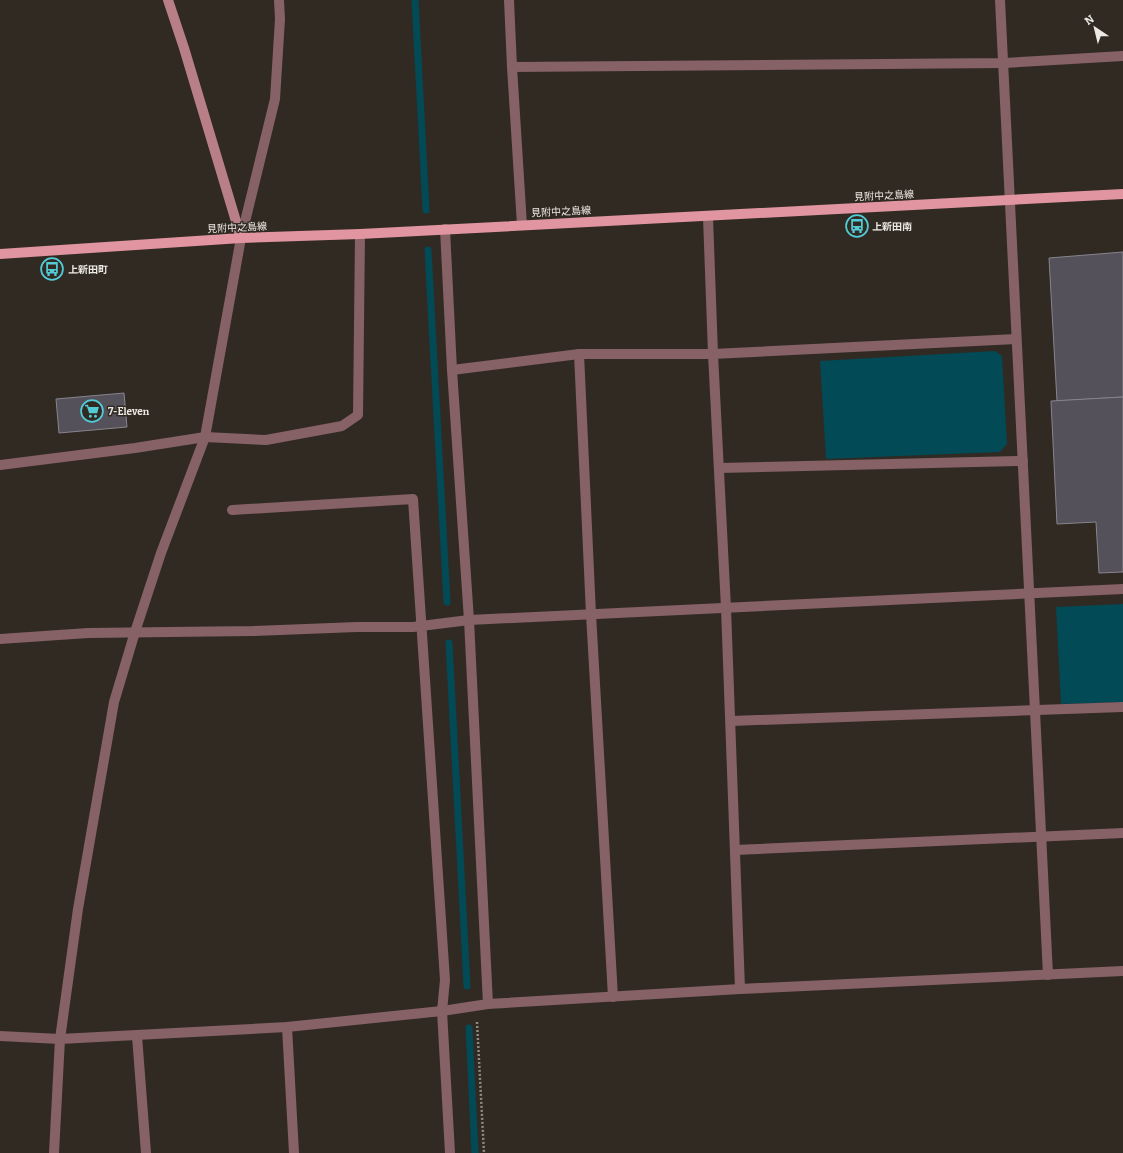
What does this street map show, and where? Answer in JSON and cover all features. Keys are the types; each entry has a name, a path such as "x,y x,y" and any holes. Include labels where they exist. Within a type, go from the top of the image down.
{"main road":[{"name":"見附中之島線","path":"0,254 241,238 360,234 708,217 1123,194"}],"street":[{"path":"168,0 184,48 241,238"},
{"path":"54,1153 60,1039 78,909 114,702 161,553 204,437 241,238 275,99 280,19 279,0"},
{"path":"509,0 522,225"},
{"path":"1000,0 1048,975"},
{"path":"512,67 1004,63 1123,56"},
{"path":"708,217 713,354 731,721 740,989"},
{"path":"445,229 452,370 469,620 488,1004"},
{"path":"0,465 112,451 204,437 266,440 342,426 358,415 360,234"},
{"path":"452,370 579,354 713,354 1016,339"},
{"path":"579,354 591,614 613,997"},
{"path":"719,468 1023,460"},
{"path":"232,510 413,499 445,980 442,1011 450,1153"},
{"path":"0,638 88,633 253,631 422,626 469,620 1123,589"},
{"path":"731,721 1123,707"},
{"path":"735,850 1123,833"},
{"path":"0,1036 60,1039 137,1036 287,1027 442,1011 488,1004 740,989 1123,971"},
{"path":"287,1027 294,1153"},
{"path":"137,1036 146,1153"}],"path":[{"path":"476,1006 484,1153"}],"water":[{"path":"995,351 1002,356 1007,444 1000,452 826,459 820,361"},
{"path":"1123,604 1123,702 1061,704 1056,607"}],"building":[{"path":"1123,252 1123,397 1057,401 1049,258"},
{"path":"124,393 127,427 59,433 56,399"},
{"path":"1123,397 1123,572 1099,573 1096,522 1057,524 1051,401"}],"waterway":[{"path":"415,0 426,210"},
{"path":"428,250 447,602"},
{"path":"449,643 467,986"},
{"path":"469,1028 475,1153"}],"place":[{"name":"上新田南","path":"857,226"},
{"name":"上新田町","path":"52,269"},
{"name":"7-Eleven","path":"92,411"}]}
